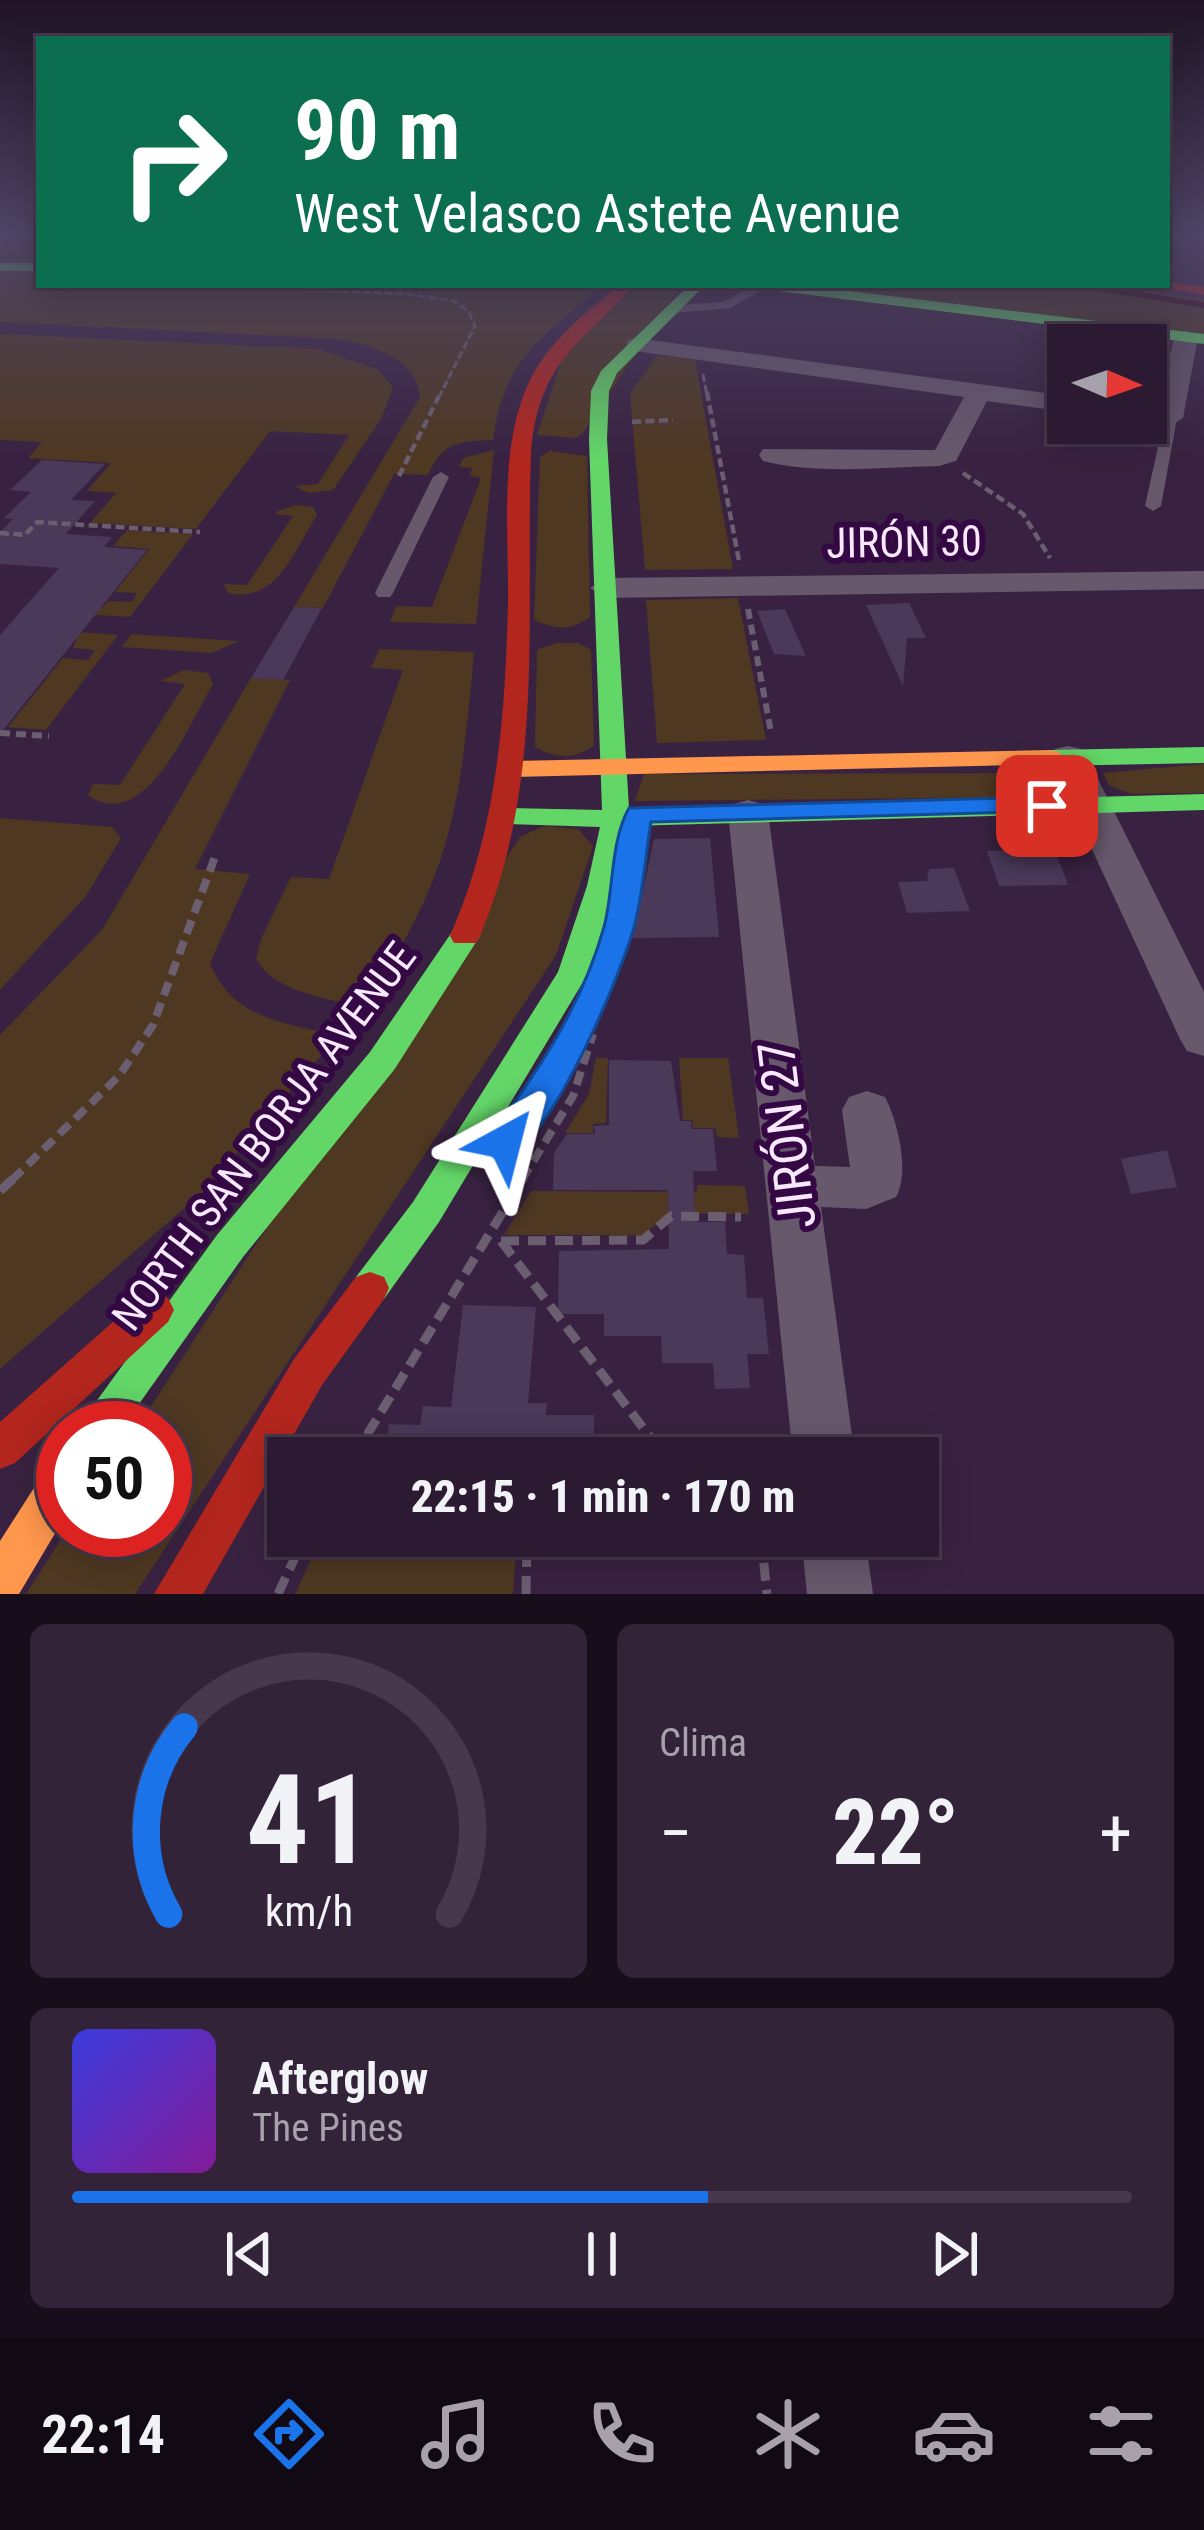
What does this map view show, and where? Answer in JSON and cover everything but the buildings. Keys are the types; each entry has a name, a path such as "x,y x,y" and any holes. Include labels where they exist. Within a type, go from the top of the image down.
{"main road":[{"name":"NORTH SAN BORJA AVENUE","path":"118,1401 245,1226 401,1036 452,958 489,884 508,815 517,636 544,445 532,386 557,347 599,310"},
{"path":"619,928 627,814 615,767 598,443 600,391 610,371 671,310"},
{"path":"970,310 1195,338"},
{"path":"544,445 598,443"},
{"path":"517,636 608,634"},
{"path":"513,769 1204,754"},
{"path":"508,815 1204,802"},
{"path":"177,1594 308,1372 426,1212 573,972 627,814"},
{"path":"426,1212 505,1142"},
{"path":"0,1449 245,1226"},
{"path":"0,1583 36,1524"}],"street":[{"path":"1167,397 1195,338"},
{"path":"635,344 1047,401"},
{"path":"773,454 812,460 944,461 979,392"},
{"path":"1167,417 1204,423"},
{"name":"JIRÓN 30","path":"606,588 1204,580"},
{"path":"1068,758 1204,1039"},
{"name":"JIRÓN 27","path":"748,812 822,1437"},
{"path":"794,1186 866,1188 878,1182 867,1110"},
{"path":"836,1557 840,1594"}],"lane":[{"path":"1154,506 1157,444"},
{"path":"384,593 440,477"}],"path":[{"path":"399,476 475,326 466,310"},
{"path":"700,358 773,743"},
{"path":"628,422 673,420"},
{"path":"944,461 1023,514 1057,569"},
{"path":"0,533 25,535 37,523 200,532"},
{"path":"0,733 49,736"},
{"path":"0,1191 118,1076 153,1025 214,857"},
{"path":"650,1437 501,1241 643,1240 671,1216 741,1216"},
{"path":"278,1594 295,1557"},
{"path":"526,1594 527,1557"},
{"path":"763,1557 767,1594"}],"shaded area":[{"path":"0,310 573,310 517,368 498,411 493,440 453,445 428,475 394,474 323,608 294,607 420,397 417,383 402,363 379,350 339,339 0,322"},
{"path":"611,310 664,310 583,433 575,438 537,435 564,353"},
{"path":"994,310 1204,310 1204,337 1167,332 1167,324 1101,324"},
{"path":"0,334 318,349 377,369 393,388 381,419 333,490 308,493 295,486 318,484 349,435 270,431 196,529 90,523 116,493 87,491 111,463 28,458 42,442 0,440"},
{"path":"657,355 695,360 733,569 645,570 630,394"},
{"path":"494,450 476,624 390,622 396,606 432,607 481,478 470,476 472,468 459,467 463,458"},
{"path":"550,451 587,456 590,617 563,628 534,620 540,457"},
{"path":"297,505 313,507 317,515 282,572 259,591 228,593 224,584 247,585 293,516 276,514 278,511"},
{"path":"127,530 193,534 130,617 22,610 28,603 102,608 109,601 132,602 137,593 115,592 149,549 113,546"},
{"path":"738,598 766,740 657,743 646,600"},
{"path":"8,627 118,635 46,730 8,727 63,658 88,660 95,650 73,648 77,639 2,634"},
{"path":"131,634 239,641 212,653 122,647"},
{"path":"556,643 578,643 591,650 594,745 573,755 558,756 535,747 537,650"},
{"path":"379,649 474,652 463,754 447,839 416,918 362,1008 288,987 256,959 291,877 329,879 403,670 371,668"},
{"path":"184,670 208,673 213,684 163,769 147,788 128,800 109,804 88,795 93,784 120,785 185,684 160,681"},
{"path":"251,678 290,680 195,869 250,874 210,963 220,982 246,1007 280,1022 338,1036 205,1190 0,1369 0,1035 102,930"},
{"path":"1204,764 1204,793 1131,794 1109,785 1103,773"},
{"path":"1045,773 1051,787 1038,797 635,801 644,774"},
{"path":"0,818 112,827 121,838 86,896 0,990"},
{"path":"544,826 578,829 593,846 556,955 192,1507 192,1401 154,1401 520,837"},
{"path":"596,1058 608,1058 606,1123 593,1124 593,1133 565,1133 589,1094"},
{"path":"679,1058 728,1058 739,1138 717,1137 715,1128 693,1128 692,1120 683,1120"},
{"path":"697,1185 745,1186 749,1214 672,1213 642,1235 504,1235 531,1191 697,1192"},
{"path":"50,1557 159,1557 135,1594 26,1594"},
{"path":"312,1557 516,1557 513,1594 295,1594"}],"traffic: fast":[{"path":"370,1288 426,1212 573,972 602,886 616,814 598,439 600,391 609,371 672,310"},
{"path":"970,310 1204,339"},
{"path":"1050,758 1204,755"},
{"path":"508,816 572,819 1204,802"},
{"path":"118,1401 230,1246 382,1061 465,936"}],"traffic: slow":[{"path":"513,769 1050,758"},
{"path":"0,1583 36,1524"}],"traffic: jam":[{"path":"465,936 500,839 509,788 517,686 521,452 527,414 540,377 558,351 599,310"},
{"path":"177,1594 308,1372 370,1288"},
{"path":"0,1449 154,1310"}],"route":[{"path":"505,1142 550,1082 592,998 619,928 638,814 1047,806"}]}
